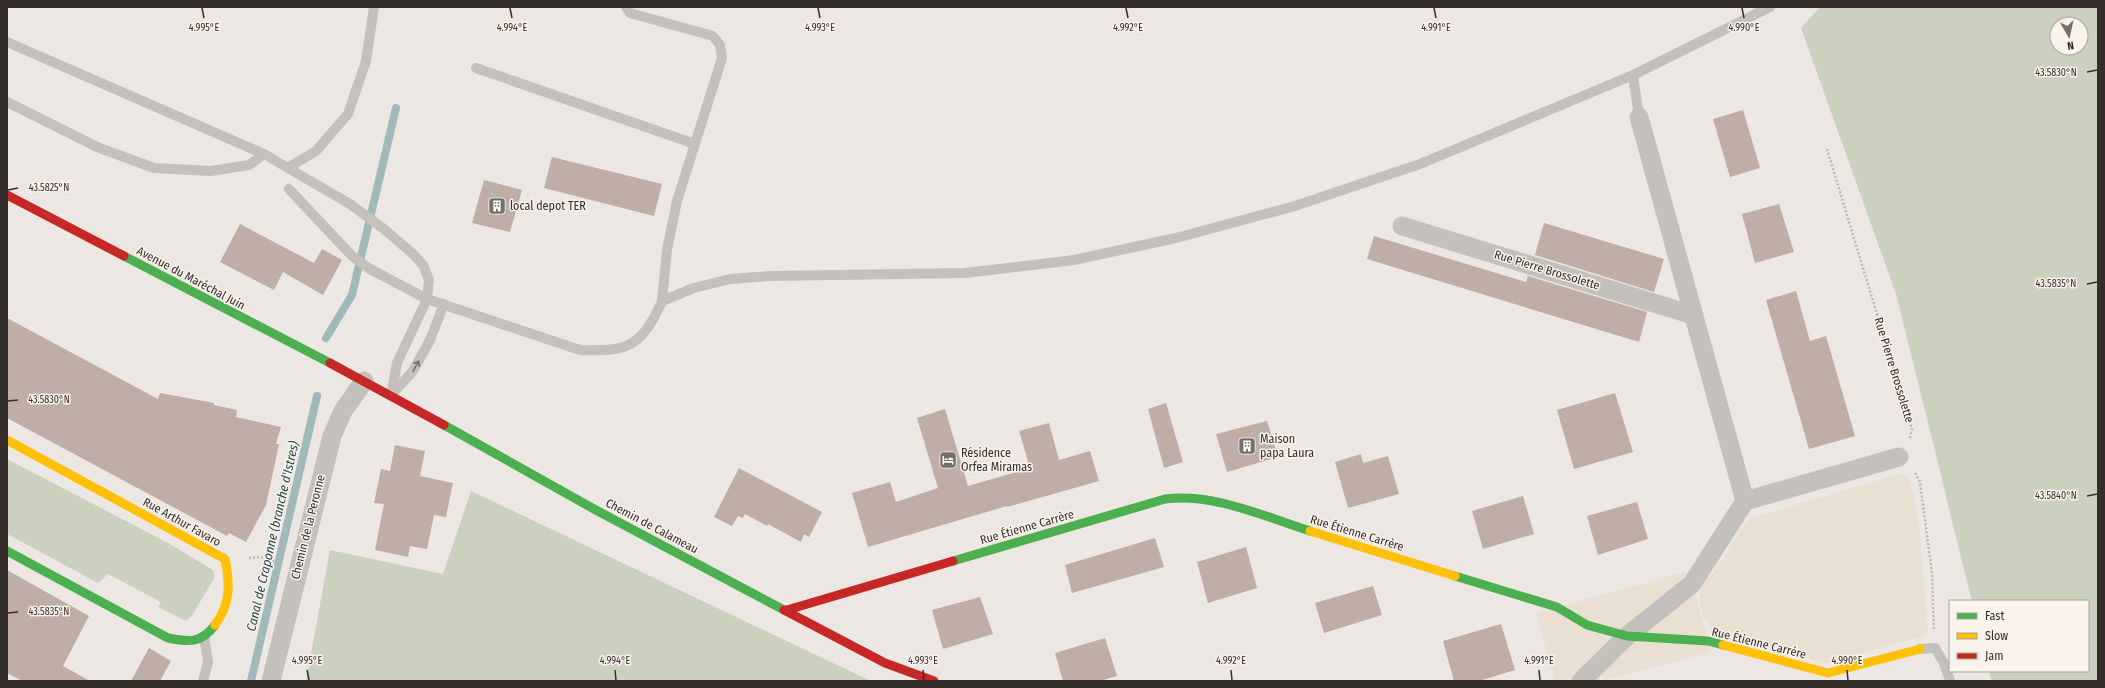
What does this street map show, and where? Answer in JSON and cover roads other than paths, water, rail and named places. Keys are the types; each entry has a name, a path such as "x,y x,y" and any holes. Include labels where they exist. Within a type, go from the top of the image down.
{"street":[{"path":"1639,117 1745,501"},
{"name":"Avenue du Maréchal Juin","path":"7,195 11,200 364,381"},
{"name":"Rue Pierre Brossolette","path":"1402,226 1693,314"},
{"name":"Chemin de Calameau","path":"364,381 594,509 886,663 934,681"},
{"name":"Chemin de la Peronne","path":"271,681 332,436 343,412 364,381"},
{"name":"Rue Arthur Favaro","path":"7,440 225,559 229,581 226,605 216,624 204,636"},
{"path":"1581,681 1627,636 1692,584 1745,501 1899,457"},
{"name":"Rue Étienne Carrère","path":"787,610 1165,499 1182,497 1210,500 1550,604 1587,624 1627,636 1708,641 1828,673 1920,649"},
{"path":"7,551 168,638 187,642 204,636"}],"lane":[{"path":"289,167 316,150 348,114 366,61 374,7"},
{"path":"289,189 352,256 370,269 427,299 580,350 604,351 627,346 643,336 653,321 662,301 667,250 677,201 722,58 720,44 713,36 630,13 626,7"},
{"path":"1748,18 1750,7"},
{"path":"662,301 694,288 730,279 770,276 965,273 1074,260 1176,238 1295,206 1420,164 1633,75 1770,7"},
{"path":"7,42 264,154 289,167 362,213 413,254 423,265 429,280 427,299 397,363 391,395"},
{"path":"476,68 695,144"},
{"path":"1633,75 1639,117"},
{"path":"7,102 97,147 154,168 211,171 250,165 264,154"},
{"path":"391,395 413,372 430,340 444,304"},
{"path":"203,681 208,662 204,636"},
{"path":"1920,649 1935,648 1944,663 1950,681"}],"waterway":[{"name":"Canal de Craponne (branche d'Istres)","path":"326,338 352,295 396,108"},
{"name":"Canal de Craponne (branche d'Istres)","path":"251,681 317,396"}],"place":[{"name":"local depot TER","path":"497,206"},
{"name":"Maison papa Laura","path":"1247,446"},
{"name":"Résidence Orfea Miramas","path":"948,460"}]}
